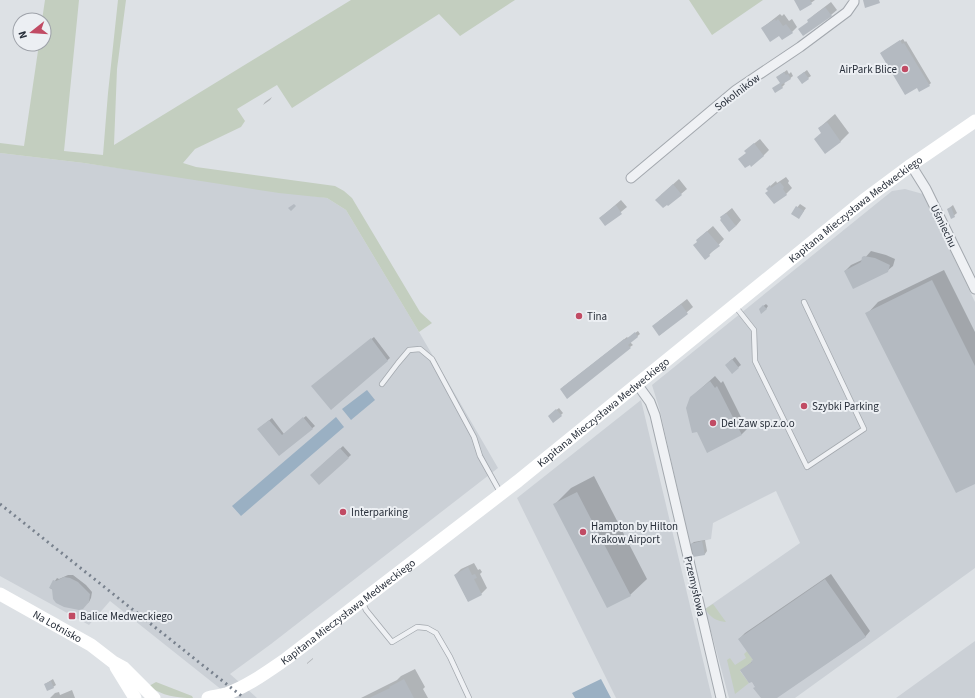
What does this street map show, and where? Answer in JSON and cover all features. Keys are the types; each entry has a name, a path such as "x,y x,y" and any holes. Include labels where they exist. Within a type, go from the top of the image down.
{"main road":[{"name":"Kapitana Mieczysława Medweckiego","path":"208,698 223,696 258,678 286,659 501,494 869,196 911,165 975,122"},
{"name":"Na Lotnisko","path":"0,594 91,645 113,662 124,668 154,698"},
{"name":"Na Lotnisko","path":"113,662 135,698"}],"street":[{"name":"Sokolników","path":"631,178 736,90 800,47 847,12 854,0"},
{"name":"Uśmiechu","path":"911,165 926,189 975,288"},
{"name":"Przemysłowa","path":"637,384 650,402 655,415 721,698"}],"lane":[{"path":"734,305 754,330 755,361 807,467 864,429 804,302"},
{"path":"382,384 409,350 420,349 432,359 474,437 480,456 501,494"},
{"path":"361,600 366,610 392,642 417,627 427,628 436,633 469,698"}],"shaded area":[{"path":"0,153 84,163 327,198 346,210 498,468 271,644 230,674 257,698 232,698 110,601 89,625 0,576"},
{"path":"905,189 923,194 975,302 975,568 795,698 729,698 705,609 800,543 776,491 713,523 711,539 690,544 660,411 652,385 892,191"},
{"path":"641,400 712,698 616,698 517,498"},
{"path":"975,641 975,698 896,698"}],"green space":[{"path":"45,0 79,0 64,151 103,155 118,0 126,0 117,69 114,145 351,0 515,0 460,36 439,14 292,108 277,85 237,109 245,121 241,127 195,149 183,163 196,167 335,186 344,191 352,198 420,312 432,323 419,332 346,210 327,198 279,193 84,163 0,153 0,143 24,146 38,52 52,52 52,12 43,12"},
{"path":"689,0 763,0 712,35"},
{"path":"713,604 726,622 719,621 709,615 705,609"},
{"path":"747,651 753,660 740,671 749,683 735,694 727,660 730,658 735,665 746,658 744,654"},
{"path":"156,682 192,696 193,698 170,696 149,686"}],"water":[{"path":"367,390 375,400 351,420 342,409"},
{"path":"336,417 344,427 241,516 232,506"},
{"path":"601,679 611,698 575,698 572,693"}],"building":[{"path":"794,0 810,0 812,4 800,11"},
{"path":"863,0 879,0 880,3 865,8"},
{"path":"825,7 832,16 803,36 798,29 808,22 807,20"},
{"path":"775,19 776,21 778,19 783,26 786,24 793,33 782,40 779,36 770,42 761,28"},
{"name":"AirPark Blice","path":"900,40 902,44 904,43 930,86 919,92 917,88 905,95 880,53"},
{"path":"784,72 786,75 788,74 791,79 781,85 783,88 775,93 772,88 780,83 776,77"},
{"path":"804,72 809,79 802,84 797,77"},
{"path":"827,122 841,142 825,154 814,139 821,133 818,128"},
{"path":"754,143 764,156 751,167 750,165 745,168 738,159 746,153 744,151"},
{"path":"780,182 787,195 774,204 765,193 768,191 766,189 770,185 771,188"},
{"path":"673,184 682,195 663,208 655,200"},
{"path":"294,204 296,206 291,211 288,208"},
{"path":"616,205 622,214 605,226 599,218"},
{"path":"796,206 804,211 799,219 791,214"},
{"path":"951,207 955,217 951,219 947,209"},
{"path":"726,213 736,226 729,232 720,220 720,217"},
{"path":"707,231 720,246 709,254 710,256 705,260 693,245 697,242 696,240"},
{"path":"862,257 875,258 890,265 888,272 853,289 844,271 861,262"},
{"path":"932,280 975,366 975,484 956,493 865,313"},
{"path":"681,304 688,314 659,336 652,326"},
{"path":"763,305 767,309 761,314 759,309"},
{"path":"635,332 638,337 628,345 631,348 567,399 560,389"},
{"path":"371,338 388,361 331,410 311,386"},
{"path":"732,359 739,368 732,374 725,365"},
{"name":"Del Zaw sp.z.o.o","path":"710,381 715,388 717,386 742,435 707,453 697,432 692,433 686,408 690,397"},
{"path":"556,409 562,416 553,423 548,416"},
{"path":"303,417 313,429 279,456 257,429 269,420 282,435"},
{"path":"340,448 349,458 319,485 310,475"},
{"name":"Hampton by Hilton Krakow Airport","path":"577,492 631,596 607,608 553,504"},
{"path":"702,541 705,555 693,557 690,544"},
{"path":"468,567 472,575 475,574 477,578 474,579 482,595 468,602 454,575"},
{"path":"64,577 78,582 90,594 89,602 83,609 79,610 64,607 56,603 53,599 52,589 49,588 53,580 56,581"},
{"path":"825,579 866,637 777,698 761,698 753,688 755,687 752,682 749,683 740,670 753,660 738,639"},
{"path":"404,679 414,698 369,698 390,688 389,687"},
{"path":"51,681 54,688 47,691 44,684"}],"railway":[{"path":"0,504 244,698"}],"place":[{"name":"AirPark Blice","path":"905,69"},
{"name":"Tina","path":"579,316"},
{"name":"Szybki Parking","path":"804,406"},
{"name":"Del Zaw sp.z.o.o","path":"713,423"},
{"name":"Interparking","path":"343,512"},
{"name":"Hampton by Hilton Krakow Airport","path":"583,532"},
{"name":"Balice Medweckiego","path":"72,616"}]}
